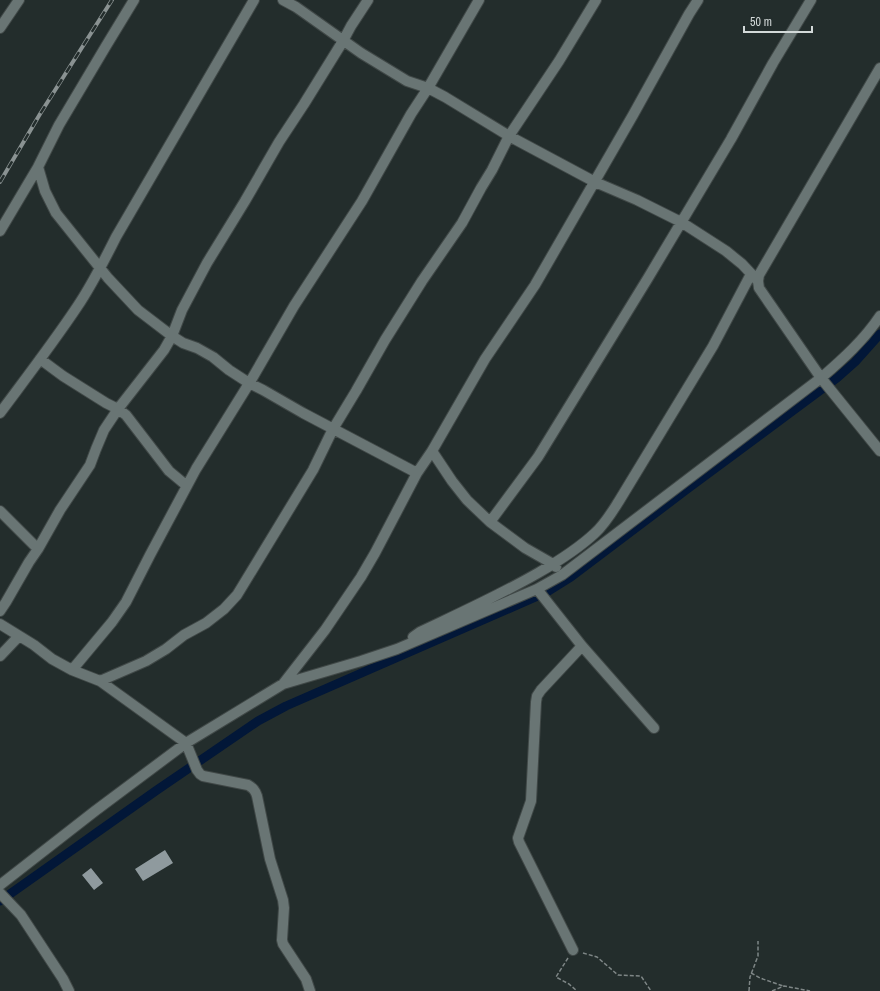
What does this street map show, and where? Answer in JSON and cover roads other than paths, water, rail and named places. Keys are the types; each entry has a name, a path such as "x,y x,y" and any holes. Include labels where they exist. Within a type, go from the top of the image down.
{"street":[{"path":"0,28 18,0"},
{"path":"0,231 38,167 59,126 134,0"},
{"path":"0,413 78,306 100,269 116,237 254,0"},
{"path":"283,0 296,7 343,41 407,82 428,88 445,97 509,136 595,182 637,200 680,222 726,251 742,264 754,278 759,288 820,378 880,451"},
{"path":"0,611 60,510 90,465 104,430 118,409 164,350 172,336 182,310 207,263 279,142 368,0"},
{"path":"72,670 112,622 126,602 196,470 294,306 362,201 411,114 428,88 479,0"},
{"path":"100,681 146,661 166,649 184,635 206,623 224,609 237,595 313,470 333,429 385,340 422,281 462,223 492,170 509,136 559,61 596,0"},
{"path":"283,684 325,630 361,577 417,473 432,451 485,359 535,285 634,115 698,0"},
{"path":"490,522 538,457 648,278 811,0"},
{"path":"397,649 420,632 523,582 553,564 585,542 604,524 754,278 759,275 880,68"},
{"path":"38,167 45,192 56,213 100,269 138,310 172,336 183,343 197,348 213,357 249,383 417,473"},
{"path":"0,885 186,743 283,684 397,649 538,589 562,575 843,360 862,340 880,316"},
{"path":"40,359 63,376 126,415 169,471 188,486"},
{"path":"432,451 452,481 490,522 524,548 553,564 562,575"},
{"path":"0,511 38,549"},
{"path":"538,589 582,646 654,728"},
{"path":"0,624 52,659 72,670 100,681 186,743 197,770 203,776 248,785 253,788 255,791 270,858 283,900 283,944 306,979 310,991"},
{"path":"0,656 19,636"},
{"path":"573,950 518,838 531,801 537,696 582,646"},
{"path":"0,893 21,915 63,979 69,991"}],"waterway":[{"path":"0,901 157,790 258,721 286,706 547,592 571,577 837,378 855,362 880,334"}],"railway":[{"path":"0,182 40,114 112,0"}]}
